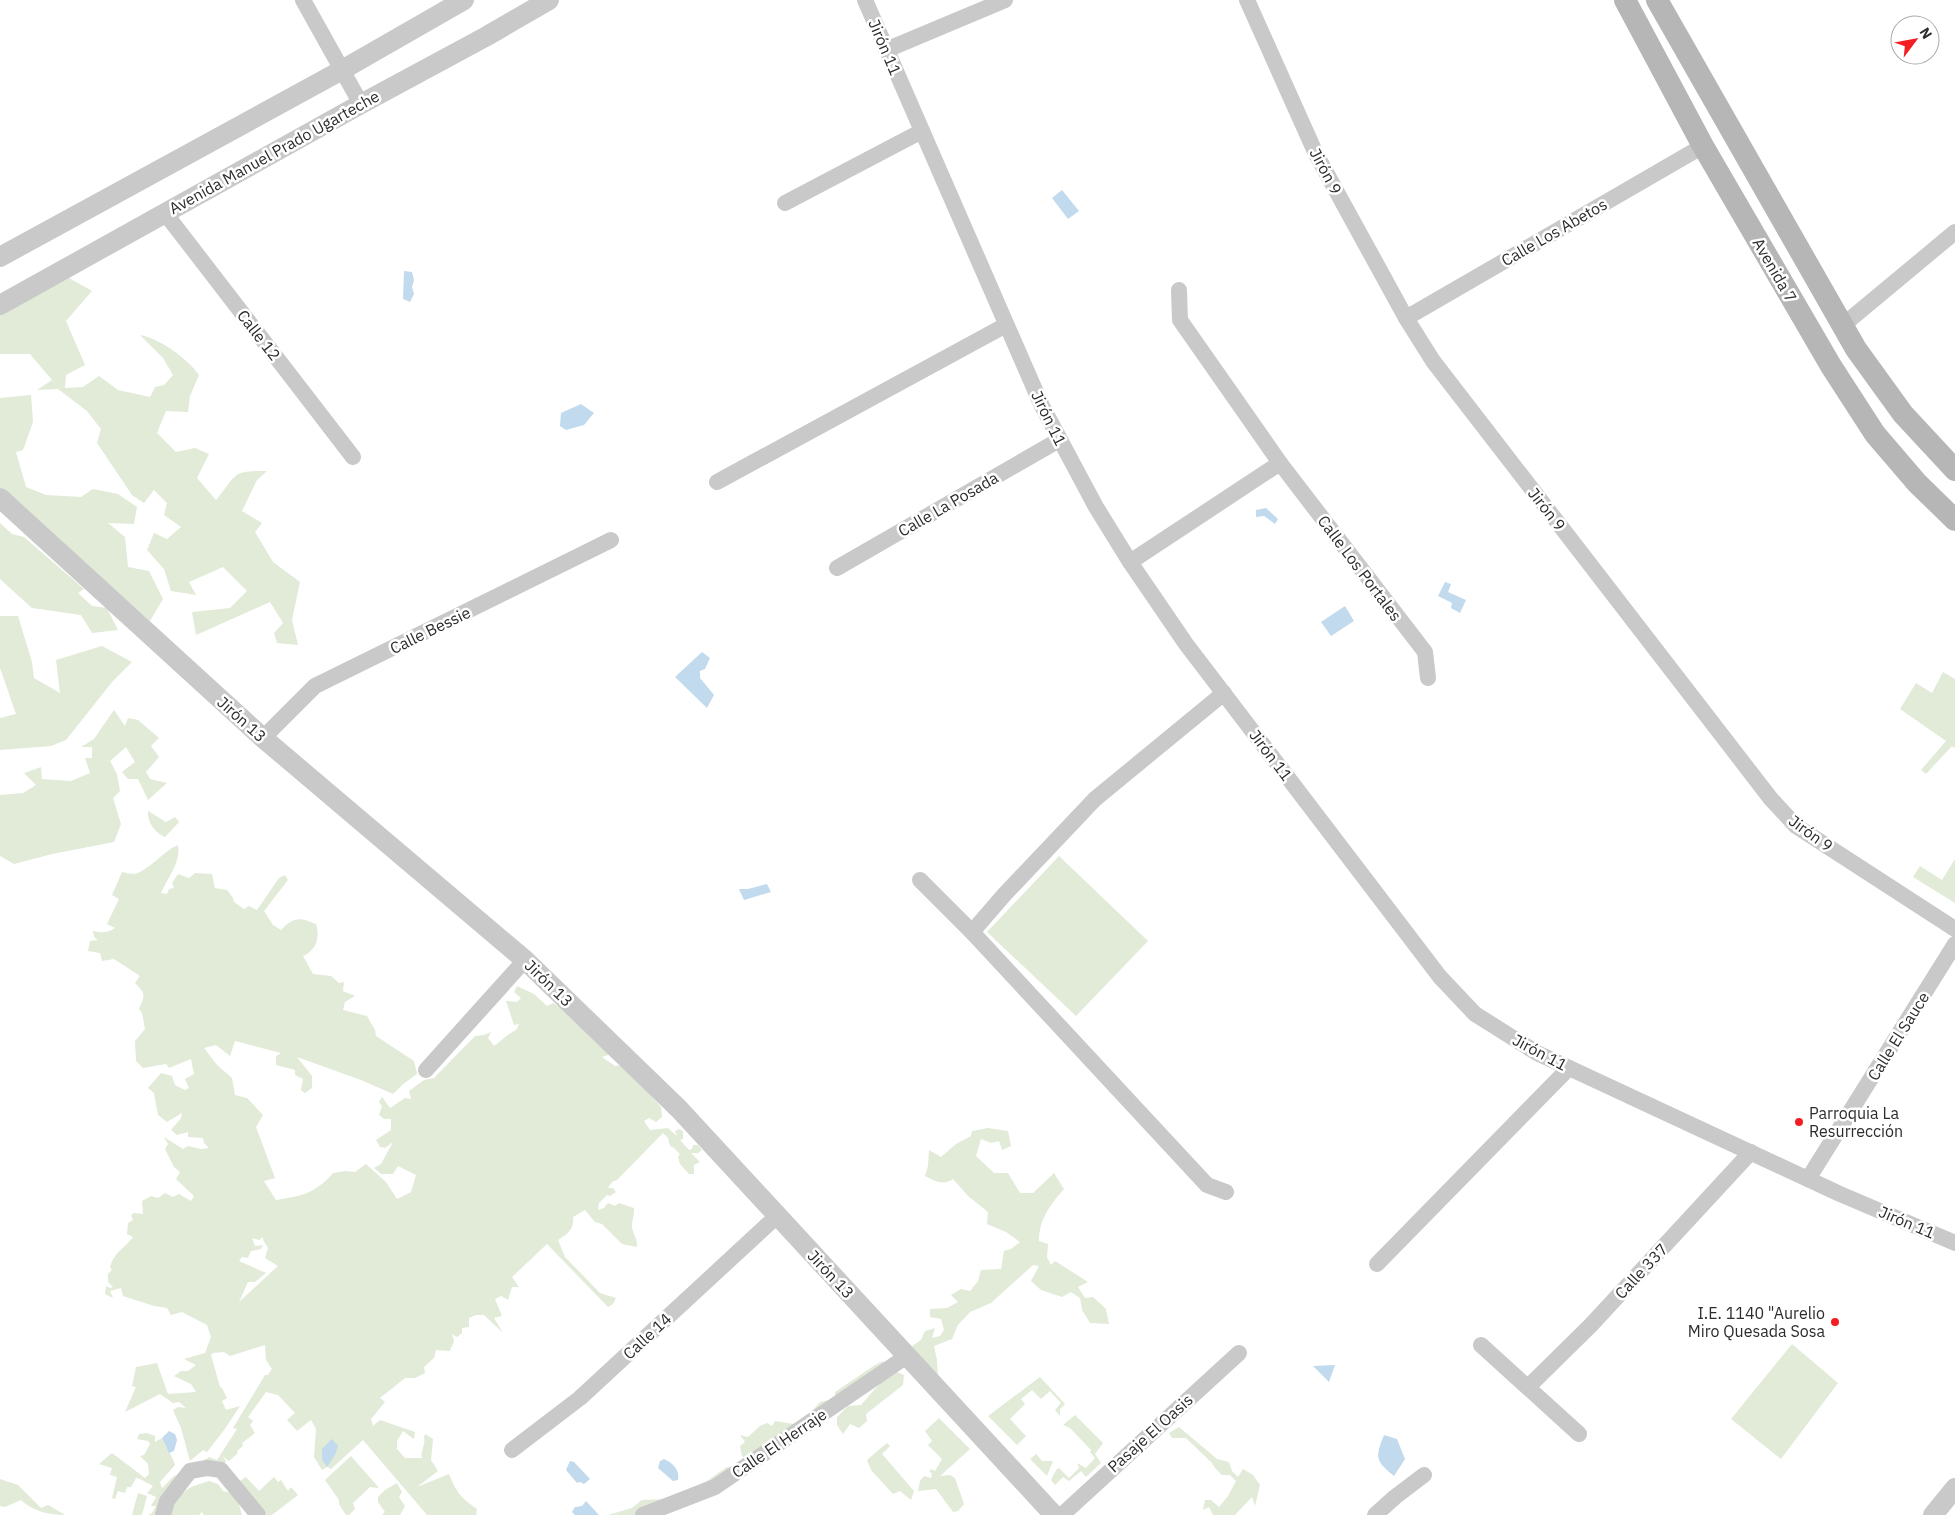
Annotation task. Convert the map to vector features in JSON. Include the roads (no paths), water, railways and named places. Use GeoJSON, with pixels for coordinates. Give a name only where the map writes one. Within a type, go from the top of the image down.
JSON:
{"type":"FeatureCollection","features":[{"type":"Feature","properties":{"kind":"main road","name":"Avenida 7"},"geometry":{"type":"LineString","coordinates":[[1625,0],[1702,146],[1831,366],[1875,434],[1917,482],[1955,520]]}},
{"type":"Feature","properties":{"kind":"main road","name":"Avenida 7"},"geometry":{"type":"LineString","coordinates":[[1657,0],[1856,349],[1903,414],[1955,470]]}},
{"type":"Feature","properties":{"kind":"main road"},"geometry":{"type":"LineString","coordinates":[[1790,297],[1816,281]]}},
{"type":"Feature","properties":{"kind":"street"},"geometry":{"type":"LineString","coordinates":[[303,0],[361,104]]}},
{"type":"Feature","properties":{"kind":"street"},"geometry":{"type":"LineString","coordinates":[[0,258],[342,70],[464,0]]}},
{"type":"Feature","properties":{"kind":"street","name":"Avenida Manuel Prado Ugarteche"},"geometry":{"type":"LineString","coordinates":[[0,305],[549,0]]}},
{"type":"Feature","properties":{"kind":"street","name":"Jirón 11"},"geometry":{"type":"LineString","coordinates":[[865,0],[1006,325],[1060,440],[1096,507],[1130,562],[1186,644],[1440,977],[1476,1014],[1537,1053],[1808,1179],[1955,1243]]}},
{"type":"Feature","properties":{"kind":"street"},"geometry":{"type":"LineString","coordinates":[[886,50],[1005,0]]}},
{"type":"Feature","properties":{"kind":"street","name":"Jirón 9"},"geometry":{"type":"LineString","coordinates":[[1247,0],[1316,154],[1406,318],[1433,361],[1771,800],[1796,826],[1955,929]]}},
{"type":"Feature","properties":{"kind":"street"},"geometry":{"type":"LineString","coordinates":[[786,202],[922,131]]}},
{"type":"Feature","properties":{"kind":"street","name":"Calle Los Abetos"},"geometry":{"type":"LineString","coordinates":[[1406,318],[1702,146]]}},
{"type":"Feature","properties":{"kind":"street","name":"Calle 12"},"geometry":{"type":"LineString","coordinates":[[165,213],[353,457]]}},
{"type":"Feature","properties":{"kind":"street"},"geometry":{"type":"LineString","coordinates":[[1842,326],[1955,232]]}},
{"type":"Feature","properties":{"kind":"street","name":"Calle Los Portales"},"geometry":{"type":"LineString","coordinates":[[1180,290],[1180,320],[1280,464],[1425,652],[1428,678]]}},
{"type":"Feature","properties":{"kind":"street"},"geometry":{"type":"LineString","coordinates":[[717,482],[1006,325]]}},
{"type":"Feature","properties":{"kind":"street","name":"Calle La Posada"},"geometry":{"type":"LineString","coordinates":[[837,568],[1060,440]]}},
{"type":"Feature","properties":{"kind":"street"},"geometry":{"type":"LineString","coordinates":[[1130,562],[1280,464]]}},
{"type":"Feature","properties":{"kind":"street","name":"Jirón 13"},"geometry":{"type":"LineString","coordinates":[[0,498],[263,738],[526,960],[679,1109],[1054,1515]]}},
{"type":"Feature","properties":{"kind":"street","name":"Calle Bessie"},"geometry":{"type":"LineString","coordinates":[[263,738],[315,686],[611,540]]}},
{"type":"Feature","properties":{"kind":"street"},"geometry":{"type":"LineString","coordinates":[[972,932],[1004,895],[1095,799],[1224,693]]}},
{"type":"Feature","properties":{"kind":"street"},"geometry":{"type":"LineString","coordinates":[[920,880],[972,932],[1208,1185],[1226,1192]]}},
{"type":"Feature","properties":{"kind":"street","name":"Calle El Sauce"},"geometry":{"type":"LineString","coordinates":[[1808,1179],[1955,944]]}},
{"type":"Feature","properties":{"kind":"street"},"geometry":{"type":"LineString","coordinates":[[426,1070],[526,960]]}},
{"type":"Feature","properties":{"kind":"street"},"geometry":{"type":"LineString","coordinates":[[1377,1264],[1569,1068]]}},
{"type":"Feature","properties":{"kind":"street","name":"Calle 337"},"geometry":{"type":"LineString","coordinates":[[1528,1387],[1591,1325],[1751,1152]]}},
{"type":"Feature","properties":{"kind":"street","name":"Calle 14"},"geometry":{"type":"LineString","coordinates":[[512,1450],[580,1398],[778,1216]]}},
{"type":"Feature","properties":{"kind":"street"},"geometry":{"type":"LineString","coordinates":[[1481,1344],[1579,1434]]}},
{"type":"Feature","properties":{"kind":"street","name":"Pasaje El Oasis"},"geometry":{"type":"LineString","coordinates":[[1062,1515],[1239,1353]]}},
{"type":"Feature","properties":{"kind":"street","name":"Calle El Herraje"},"geometry":{"type":"LineString","coordinates":[[643,1515],[715,1486],[907,1356]]}},
{"type":"Feature","properties":{"kind":"street"},"geometry":{"type":"LineString","coordinates":[[162,1515],[167,1501],[190,1471],[207,1468],[221,1470],[258,1515]]}},
{"type":"Feature","properties":{"kind":"street"},"geometry":{"type":"LineString","coordinates":[[1375,1515],[1424,1475]]}},
{"type":"Feature","properties":{"kind":"street"},"geometry":{"type":"LineString","coordinates":[[1933,1515],[1955,1488]]}},
{"type":"Feature","properties":{"kind":"water"},"geometry":{"type":"Polygon","coordinates":[[[1062,190],[1079,211],[1068,219],[1052,198],[1062,190]]]}},
{"type":"Feature","properties":{"kind":"water"},"geometry":{"type":"Polygon","coordinates":[[[404,271],[412,272],[414,280],[412,287],[414,294],[410,302],[403,299],[404,271]]]}},
{"type":"Feature","properties":{"kind":"water"},"geometry":{"type":"Polygon","coordinates":[[[581,404],[594,413],[584,425],[566,430],[560,426],[561,413],[581,404]]]}},
{"type":"Feature","properties":{"kind":"water"},"geometry":{"type":"Polygon","coordinates":[[[1266,508],[1278,519],[1275,524],[1264,516],[1256,517],[1256,510],[1266,508]]]}},
{"type":"Feature","properties":{"kind":"water"},"geometry":{"type":"Polygon","coordinates":[[[1445,582],[1451,584],[1448,592],[1466,600],[1460,613],[1451,608],[1452,603],[1438,596],[1445,582]]]}},
{"type":"Feature","properties":{"kind":"water"},"geometry":{"type":"Polygon","coordinates":[[[1345,606],[1354,621],[1331,636],[1321,622],[1345,606]]]}},
{"type":"Feature","properties":{"kind":"water"},"geometry":{"type":"Polygon","coordinates":[[[702,652],[710,658],[705,669],[700,671],[700,678],[714,695],[707,708],[675,677],[702,652]]]}},
{"type":"Feature","properties":{"kind":"water"},"geometry":{"type":"Polygon","coordinates":[[[767,884],[771,892],[744,900],[739,889],[748,889],[767,884]]]}},
{"type":"Feature","properties":{"kind":"water"},"geometry":{"type":"Polygon","coordinates":[[[1335,1365],[1329,1382],[1313,1366],[1335,1365]]]}},
{"type":"Feature","properties":{"kind":"water"},"geometry":{"type":"Polygon","coordinates":[[[169,1431],[175,1434],[177,1440],[174,1451],[169,1453],[162,1438],[169,1431]]]}},
{"type":"Feature","properties":{"kind":"water"},"geometry":{"type":"Polygon","coordinates":[[[1384,1435],[1397,1439],[1405,1459],[1394,1476],[1383,1466],[1378,1458],[1384,1435]]]}},
{"type":"Feature","properties":{"kind":"water"},"geometry":{"type":"Polygon","coordinates":[[[332,1439],[338,1446],[335,1455],[327,1467],[322,1460],[322,1449],[332,1439]]]}},
{"type":"Feature","properties":{"kind":"water"},"geometry":{"type":"Polygon","coordinates":[[[664,1459],[675,1467],[678,1473],[678,1480],[673,1481],[658,1468],[660,1461],[664,1459]]]}},
{"type":"Feature","properties":{"kind":"water"},"geometry":{"type":"Polygon","coordinates":[[[570,1461],[574,1462],[590,1479],[584,1484],[577,1483],[566,1470],[570,1461]]]}},
{"type":"Feature","properties":{"kind":"water"},"geometry":{"type":"Polygon","coordinates":[[[586,1501],[599,1515],[575,1515],[572,1512],[575,1507],[582,1506],[586,1501]]]}},
{"type":"Feature","properties":{"kind":"place","name":"Parroquia La Resurrección"},"geometry":{"type":"Point","coordinates":[1799,1122]}},
{"type":"Feature","properties":{"kind":"place","name":"I.E. 1140 \"Aurelio Miro Quesada Sosa"},"geometry":{"type":"Point","coordinates":[1835,1322]}}]}
